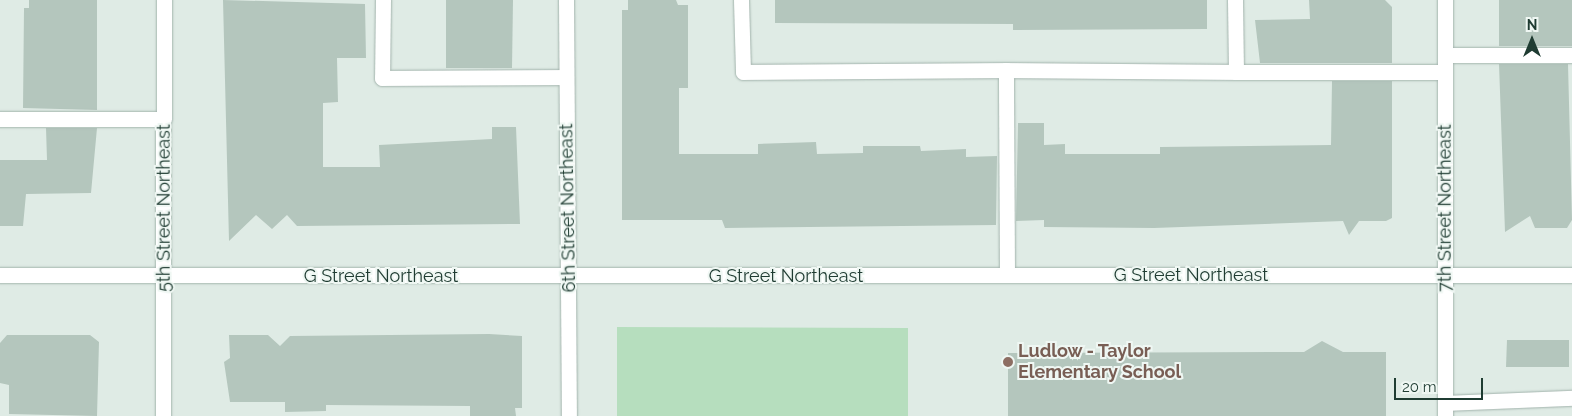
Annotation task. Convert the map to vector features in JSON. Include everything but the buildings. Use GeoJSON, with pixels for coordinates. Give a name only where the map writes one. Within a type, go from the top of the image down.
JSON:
{"type":"FeatureCollection","features":[{"type":"Feature","properties":{"kind":"street","name":"5th Street Northeast"},"geometry":{"type":"LineString","coordinates":[[163,416],[164,0]]}},
{"type":"Feature","properties":{"kind":"street"},"geometry":{"type":"LineString","coordinates":[[383,0],[382,78],[566,77]]}},
{"type":"Feature","properties":{"kind":"street","name":"6th Street Northeast"},"geometry":{"type":"LineString","coordinates":[[566,0],[569,416]]}},
{"type":"Feature","properties":{"kind":"street"},"geometry":{"type":"LineString","coordinates":[[742,0],[743,72],[1006,70],[1445,72]]}},
{"type":"Feature","properties":{"kind":"street"},"geometry":{"type":"LineString","coordinates":[[1236,0],[1236,72]]}},
{"type":"Feature","properties":{"kind":"street","name":"7th Street Northeast"},"geometry":{"type":"LineString","coordinates":[[1445,410],[1446,0]]}},
{"type":"Feature","properties":{"kind":"street"},"geometry":{"type":"LineString","coordinates":[[1445,55],[1572,55]]}},
{"type":"Feature","properties":{"kind":"street"},"geometry":{"type":"LineString","coordinates":[[1006,70],[1007,275]]}},
{"type":"Feature","properties":{"kind":"street"},"geometry":{"type":"LineString","coordinates":[[0,119],[164,119]]}},
{"type":"Feature","properties":{"kind":"street","name":"G Street Northeast"},"geometry":{"type":"LineString","coordinates":[[0,275],[1572,275]]}},
{"type":"Feature","properties":{"kind":"street"},"geometry":{"type":"LineString","coordinates":[[1445,410],[1572,398]]}},
{"type":"Feature","properties":{"kind":"green space"},"geometry":{"type":"Polygon","coordinates":[[[617,327],[908,328],[908,416],[617,416],[617,327]]]}},
{"type":"Feature","properties":{"kind":"place","name":"Ludlow - Taylor Elementary School"},"geometry":{"type":"Point","coordinates":[1008,362]}}]}
